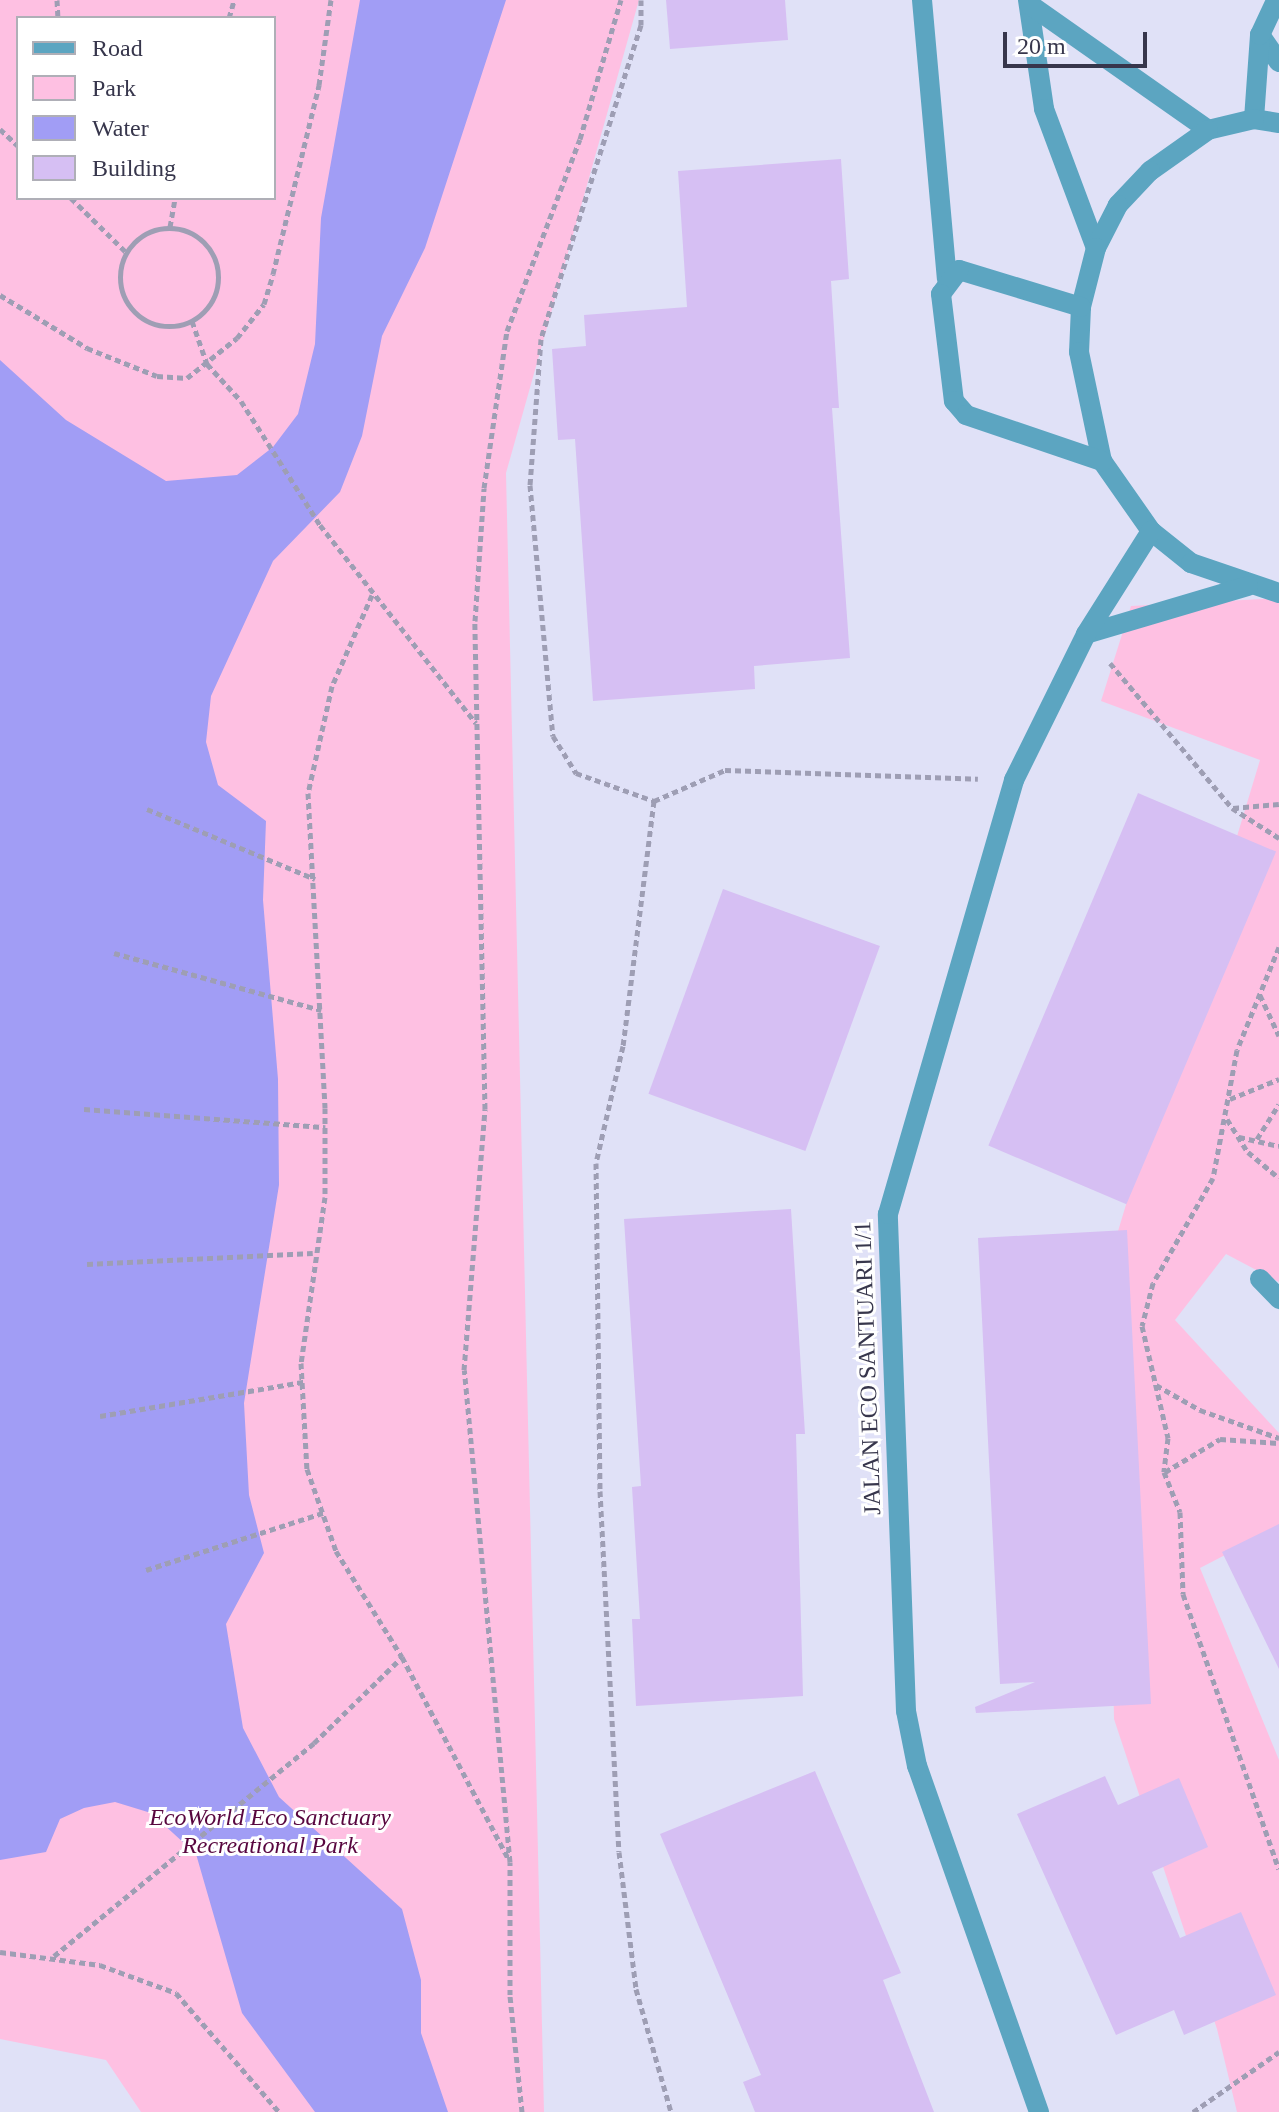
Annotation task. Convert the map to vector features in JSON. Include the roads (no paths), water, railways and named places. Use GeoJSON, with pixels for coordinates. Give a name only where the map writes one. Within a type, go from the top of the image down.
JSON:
{"type":"FeatureCollection","features":[{"type":"Feature","properties":{"kind":"street"},"geometry":{"type":"LineString","coordinates":[[922,0],[947,279],[941,294],[954,401],[980,423],[1102,461]]}},
{"type":"Feature","properties":{"kind":"street"},"geometry":{"type":"LineString","coordinates":[[1254,119],[1260,35],[1276,0]]}},
{"type":"Feature","properties":{"kind":"street"},"geometry":{"type":"LineString","coordinates":[[1028,2],[1208,130]]}},
{"type":"Feature","properties":{"kind":"street"},"geometry":{"type":"LineString","coordinates":[[1028,2],[1044,109],[1096,248]]}},
{"type":"Feature","properties":{"kind":"street"},"geometry":{"type":"LineString","coordinates":[[1260,35],[1279,62]]}},
{"type":"Feature","properties":{"kind":"street"},"geometry":{"type":"LineString","coordinates":[[1279,123],[1254,119],[1208,130],[1150,171],[1118,205],[1096,248],[1081,307],[1079,352],[1102,461],[1151,531],[1191,563],[1248,586],[1279,593]]}},
{"type":"Feature","properties":{"kind":"street"},"geometry":{"type":"LineString","coordinates":[[947,279],[959,270],[1081,307]]}},
{"type":"Feature","properties":{"kind":"street","name":"JALAN ECO SANTUARI 1/1"},"geometry":{"type":"LineString","coordinates":[[1039,2112],[917,1766],[906,1711],[888,1214],[1014,780],[1086,634],[1151,531]]}},
{"type":"Feature","properties":{"kind":"street"},"geometry":{"type":"LineString","coordinates":[[1086,634],[1248,586]]}},
{"type":"Feature","properties":{"kind":"street"},"geometry":{"type":"LineString","coordinates":[[1260,1279],[1279,1299]]}},
{"type":"Feature","properties":{"kind":"water"},"geometry":{"type":"Polygon","coordinates":[[[360,0],[506,0],[425,248],[382,336],[362,436],[340,492],[273,561],[211,696],[206,742],[218,785],[266,821],[263,900],[278,1079],[279,1185],[244,1403],[249,1495],[264,1553],[226,1624],[243,1728],[279,1797],[402,1909],[421,1980],[421,2033],[448,2112],[315,2112],[242,2013],[196,1854],[151,1813],[115,1802],[84,1808],[60,1819],[46,1852],[0,1860],[0,360],[66,420],[166,481],[237,475],[273,447],[298,414],[315,344],[321,218],[360,0]]]}},
{"type":"Feature","properties":{"kind":"park label","name":"EcoWorld Eco Sanctuary Recreational Park"},"geometry":{"type":"Point","coordinates":[270,1832]}}]}
